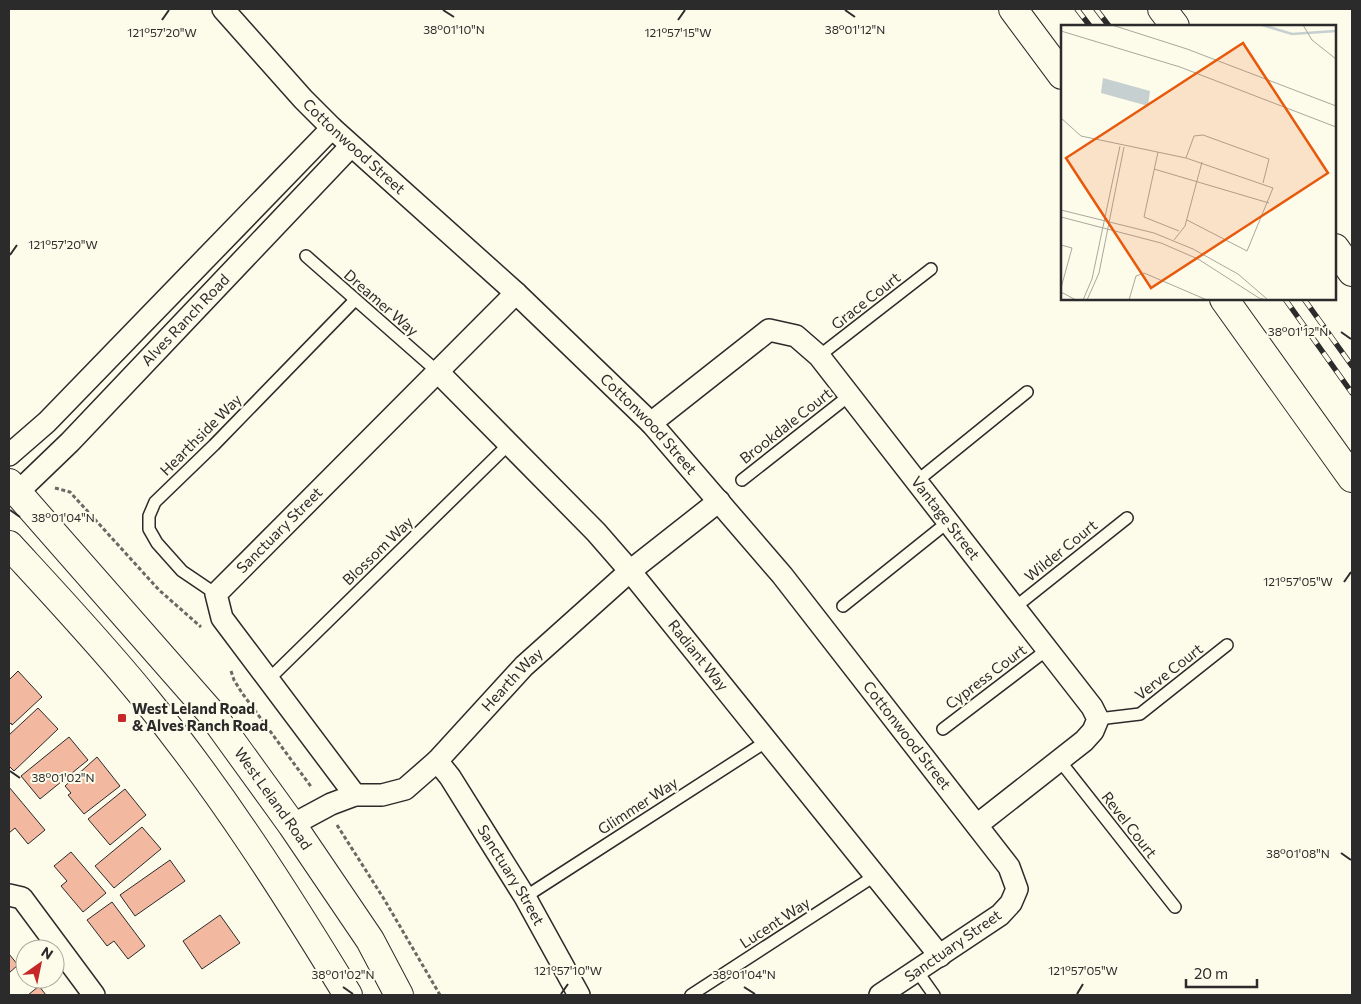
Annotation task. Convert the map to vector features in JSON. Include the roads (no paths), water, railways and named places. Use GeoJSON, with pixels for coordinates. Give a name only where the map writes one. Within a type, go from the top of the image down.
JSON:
{"type":"FeatureCollection","features":[{"type":"Feature","properties":{"kind":"main road"},"geometry":{"type":"LineString","coordinates":[[1013,9],[1061,74]]}},
{"type":"Feature","properties":{"kind":"main road"},"geometry":{"type":"LineString","coordinates":[[1162,9],[1174,25]]}},
{"type":"Feature","properties":{"kind":"main road"},"geometry":{"type":"LineString","coordinates":[[1336,249],[1352,272]]}},
{"type":"Feature","properties":{"kind":"main road"},"geometry":{"type":"LineString","coordinates":[[1225,300],[1352,478]]}},
{"type":"Feature","properties":{"kind":"main road","name":"West Leland Road"},"geometry":{"type":"LineString","coordinates":[[13,487],[211,713],[292,825],[370,940],[399,995]]}},
{"type":"Feature","properties":{"kind":"main road"},"geometry":{"type":"LineString","coordinates":[[9,545],[101,645],[146,699],[212,785],[292,902],[348,995]]}},
{"type":"Feature","properties":{"kind":"street","name":"Cottonwood Street"},"geometry":{"type":"LineString","coordinates":[[223,9],[303,99],[332,128],[516,293],[651,423],[782,575],[1009,867],[1017,889]]}},
{"type":"Feature","properties":{"kind":"street","name":"Alves Ranch Road"},"geometry":{"type":"LineString","coordinates":[[9,455],[47,422],[332,128]]}},
{"type":"Feature","properties":{"kind":"street","name":"Alves Ranch Road"},"geometry":{"type":"LineString","coordinates":[[13,487],[70,442],[351,146]]}},
{"type":"Feature","properties":{"kind":"street","name":"Sanctuary Street"},"geometry":{"type":"LineString","coordinates":[[216,594],[516,293]]}},
{"type":"Feature","properties":{"kind":"street","name":"Vantage Street"},"geometry":{"type":"LineString","coordinates":[[651,423],[769,330],[796,336],[819,356],[850,395],[1014,608],[1048,649],[1092,707],[1098,718]]}},
{"type":"Feature","properties":{"kind":"street","name":"Radiant Way"},"geometry":{"type":"LineString","coordinates":[[438,372],[596,532],[630,571],[940,956]]}},
{"type":"Feature","properties":{"kind":"street","name":"Hearth Way"},"geometry":{"type":"LineString","coordinates":[[292,825],[326,806],[355,795],[382,795],[405,789],[436,761],[524,666],[630,571],[720,502]]}},
{"type":"Feature","properties":{"kind":"street"},"geometry":{"type":"LineString","coordinates":[[216,594],[222,618],[355,795]]}},
{"type":"Feature","properties":{"kind":"street"},"geometry":{"type":"LineString","coordinates":[[977,825],[1060,761],[1093,731],[1098,718]]}},
{"type":"Feature","properties":{"kind":"street","name":"Sanctuary Street"},"geometry":{"type":"LineString","coordinates":[[436,761],[450,776],[525,897],[579,995]]}},
{"type":"Feature","properties":{"kind":"street","name":"Sanctuary Street"},"geometry":{"type":"LineString","coordinates":[[880,995],[1000,915],[1011,903],[1017,889]]}},
{"type":"Feature","properties":{"kind":"street"},"geometry":{"type":"LineString","coordinates":[[9,895],[22,898],[94,995]]}},
{"type":"Feature","properties":{"kind":"lane","name":"Dreamer Way"},"geometry":{"type":"LineString","coordinates":[[306,256],[438,372]]}},
{"type":"Feature","properties":{"kind":"lane","name":"Grace Court"},"geometry":{"type":"LineString","coordinates":[[819,356],[931,269]]}},
{"type":"Feature","properties":{"kind":"lane","name":"Hearthside Way"},"geometry":{"type":"LineString","coordinates":[[216,594],[182,571],[157,543],[149,528],[149,516],[155,502],[214,445],[355,300]]}},
{"type":"Feature","properties":{"kind":"lane"},"geometry":{"type":"LineString","coordinates":[[917,481],[1027,392]]}},
{"type":"Feature","properties":{"kind":"lane","name":"Brookdale Court"},"geometry":{"type":"LineString","coordinates":[[742,480],[850,395]]}},
{"type":"Feature","properties":{"kind":"lane","name":"Blossom Way"},"geometry":{"type":"LineString","coordinates":[[268,680],[509,444]]}},
{"type":"Feature","properties":{"kind":"lane","name":"Wilder Court"},"geometry":{"type":"LineString","coordinates":[[1014,608],[1127,518]]}},
{"type":"Feature","properties":{"kind":"lane"},"geometry":{"type":"LineString","coordinates":[[843,606],[948,522]]}},
{"type":"Feature","properties":{"kind":"lane","name":"Verve Court"},"geometry":{"type":"LineString","coordinates":[[1098,718],[1140,714],[1227,645]]}},
{"type":"Feature","properties":{"kind":"lane","name":"Cypress Court"},"geometry":{"type":"LineString","coordinates":[[943,729],[1048,649]]}},
{"type":"Feature","properties":{"kind":"lane","name":"Glimmer Way"},"geometry":{"type":"LineString","coordinates":[[525,897],[767,741]]}},
{"type":"Feature","properties":{"kind":"lane","name":"Revel Court"},"geometry":{"type":"LineString","coordinates":[[1060,761],[1174,907]]}},
{"type":"Feature","properties":{"kind":"lane","name":"Lucent Way"},"geometry":{"type":"LineString","coordinates":[[691,995],[876,875]]}},
{"type":"Feature","properties":{"kind":"lane"},"geometry":{"type":"LineString","coordinates":[[917,971],[934,995]]}},
{"type":"Feature","properties":{"kind":"railway"},"geometry":{"type":"LineString","coordinates":[[1077,9],[1089,25]]}},
{"type":"Feature","properties":{"kind":"railway"},"geometry":{"type":"LineString","coordinates":[[1096,9],[1108,25]]}},
{"type":"Feature","properties":{"kind":"railway"},"geometry":{"type":"LineString","coordinates":[[1286,300],[1352,393]]}},
{"type":"Feature","properties":{"kind":"railway"},"geometry":{"type":"LineString","coordinates":[[1305,300],[1352,366]]}},
{"type":"Feature","properties":{"kind":"place","name":"West Leland Road & Alves Ranch Road"},"geometry":{"type":"Point","coordinates":[122,718]}}]}
